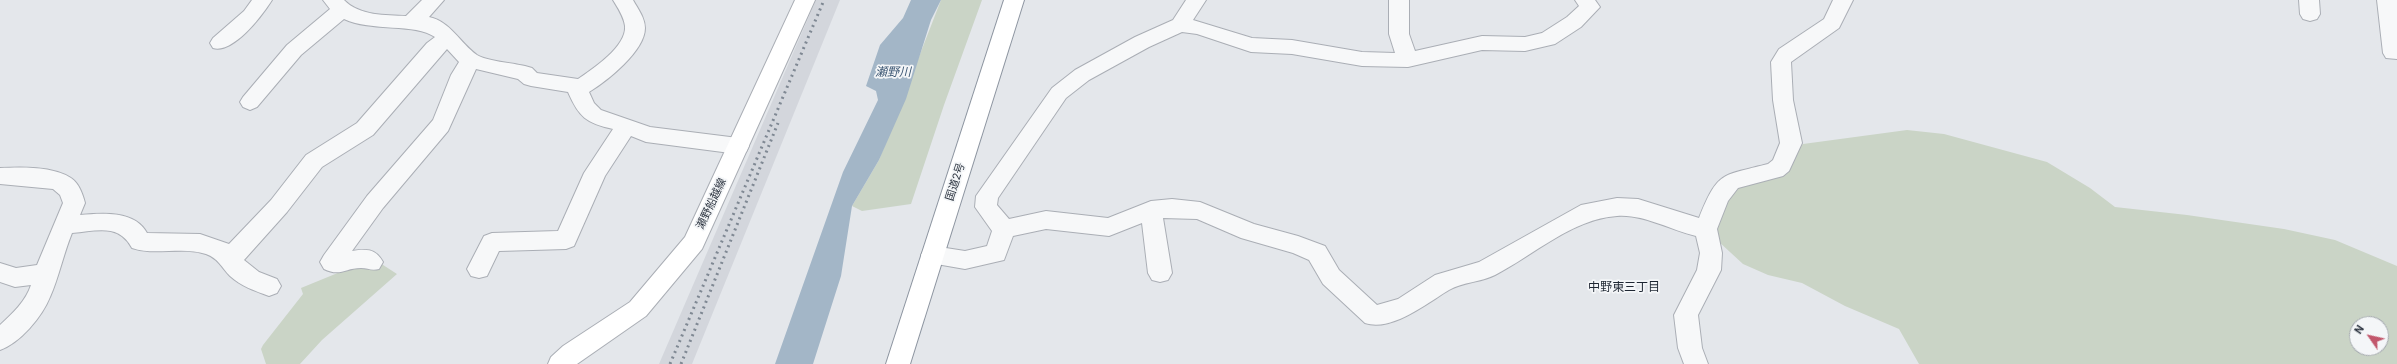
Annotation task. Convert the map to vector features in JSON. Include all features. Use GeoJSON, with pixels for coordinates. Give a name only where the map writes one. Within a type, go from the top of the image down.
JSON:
{"type":"FeatureCollection","features":[{"type":"Feature","properties":{"kind":"main road","name":"瀬野船越線"},"geometry":{"type":"LineString","coordinates":[[560,364],[572,353],[638,309],[694,243],[805,0]]}},
{"type":"Feature","properties":{"kind":"main road","name":"国道2号"},"geometry":{"type":"LineString","coordinates":[[898,364],[1014,0]]}},
{"type":"Feature","properties":{"kind":"street"},"geometry":{"type":"LineString","coordinates":[[220,43],[251,16],[262,0]]}},
{"type":"Feature","properties":{"kind":"street"},"geometry":{"type":"LineString","coordinates":[[412,22],[434,0]]}},
{"type":"Feature","properties":{"kind":"street"},"geometry":{"type":"LineString","coordinates":[[579,90],[599,76],[634,34],[633,18],[624,0]]}},
{"type":"Feature","properties":{"kind":"street"},"geometry":{"type":"LineString","coordinates":[[1180,25],[1196,0]]}},
{"type":"Feature","properties":{"kind":"street"},"geometry":{"type":"LineString","coordinates":[[1399,0],[1399,34],[1408,60]]}},
{"type":"Feature","properties":{"kind":"street"},"geometry":{"type":"LineString","coordinates":[[1004,229],[986,207],[987,196],[1059,93],[1082,75],[1142,42],[1180,25],[1199,26],[1251,45],[1292,47],[1362,59],[1408,60],[1482,43],[1525,44],[1548,39],[1574,22],[1590,7],[1585,0]]}},
{"type":"Feature","properties":{"kind":"street"},"geometry":{"type":"LineString","coordinates":[[1696,364],[1690,348],[1686,314],[1709,270],[1711,253],[1706,229],[1722,190],[1731,182],[1775,170],[1781,165],[1791,144],[1783,100],[1781,62],[1786,54],[1832,23],[1843,0]]}},
{"type":"Feature","properties":{"kind":"street"},"geometry":{"type":"LineString","coordinates":[[2387,0],[2393,53]]}},
{"type":"Feature","properties":{"kind":"street"},"geometry":{"type":"LineString","coordinates":[[250,102],[294,50],[338,5],[356,17],[380,21],[430,24],[448,38],[471,61],[525,73],[531,79],[576,86],[579,90],[585,108],[594,115],[627,125],[646,134],[738,146]]}},
{"type":"Feature","properties":{"kind":"street"},"geometry":{"type":"LineString","coordinates":[[231,258],[280,206],[314,162],[322,155],[365,129],[434,48],[448,38]]}},
{"type":"Feature","properties":{"kind":"street"},"geometry":{"type":"LineString","coordinates":[[372,262],[366,258],[336,264],[332,262],[376,202],[441,125],[448,112],[464,68],[471,61]]}},
{"type":"Feature","properties":{"kind":"street"},"geometry":{"type":"LineString","coordinates":[[479,269],[492,242],[566,240],[595,172],[627,125]]}},
{"type":"Feature","properties":{"kind":"street"},"geometry":{"type":"LineString","coordinates":[[0,176],[18,174],[63,184],[70,193],[74,203],[66,225],[50,259],[40,296],[22,319],[0,340]]}},
{"type":"Feature","properties":{"kind":"street"},"geometry":{"type":"LineString","coordinates":[[1004,229],[1046,220],[1109,227],[1151,210],[1172,208],[1200,211],[1249,232],[1298,245],[1317,253],[1331,277],[1373,316],[1405,307],[1443,282],[1486,269],[1581,214],[1617,207],[1638,208],[1680,223],[1706,229]]}},
{"type":"Feature","properties":{"kind":"street"},"geometry":{"type":"LineString","coordinates":[[1151,210],[1160,273]]}},
{"type":"Feature","properties":{"kind":"street"},"geometry":{"type":"LineString","coordinates":[[66,225],[125,224],[138,233],[140,242],[164,243],[175,240],[217,248],[231,258],[236,266],[262,284],[270,286]]}},
{"type":"Feature","properties":{"kind":"street"},"geometry":{"type":"LineString","coordinates":[[933,255],[966,260],[996,253],[1004,229]]}},
{"type":"Feature","properties":{"kind":"street"},"geometry":{"type":"LineString","coordinates":[[0,272],[15,278],[47,274]]}},
{"type":"Feature","properties":{"kind":"shaded area"},"geometry":{"type":"Polygon","coordinates":[[[816,0],[840,0],[692,364],[659,364],[816,0]]]}},
{"type":"Feature","properties":{"kind":"green space"},"geometry":{"type":"Polygon","coordinates":[[[941,0],[982,0],[944,105],[911,204],[862,211],[852,206],[879,160],[941,0]]]}},
{"type":"Feature","properties":{"kind":"green space"},"geometry":{"type":"Polygon","coordinates":[[[1907,130],[1944,134],[2047,162],[2090,188],[2115,207],[2187,215],[2284,229],[2335,240],[2397,266],[2397,364],[1919,364],[1899,329],[1845,306],[1802,283],[1768,275],[1743,264],[1718,241],[1713,208],[1726,192],[1788,162],[1803,144],[1907,130]]]}},
{"type":"Feature","properties":{"kind":"green space"},"geometry":{"type":"Polygon","coordinates":[[[380,263],[397,274],[322,340],[300,364],[266,364],[261,349],[303,294],[301,288],[345,270],[380,263]]]}},
{"type":"Feature","properties":{"kind":"water","name":"瀬野川"},"geometry":{"type":"Polygon","coordinates":[[[911,0],[941,0],[931,20],[906,99],[879,160],[852,206],[841,276],[813,364],[775,364],[843,172],[878,100],[876,91],[866,86],[880,45],[903,18],[911,0]]]}},
{"type":"Feature","properties":{"kind":"railway"},"geometry":{"type":"LineString","coordinates":[[670,364],[824,0]]}},
{"type":"Feature","properties":{"kind":"railway"},"geometry":{"type":"LineString","coordinates":[[681,364],[778,123]]}},
{"type":"Feature","properties":{"kind":"district","name":"中野東三丁目"},"geometry":{"type":"Point","coordinates":[1624,288]}}]}
